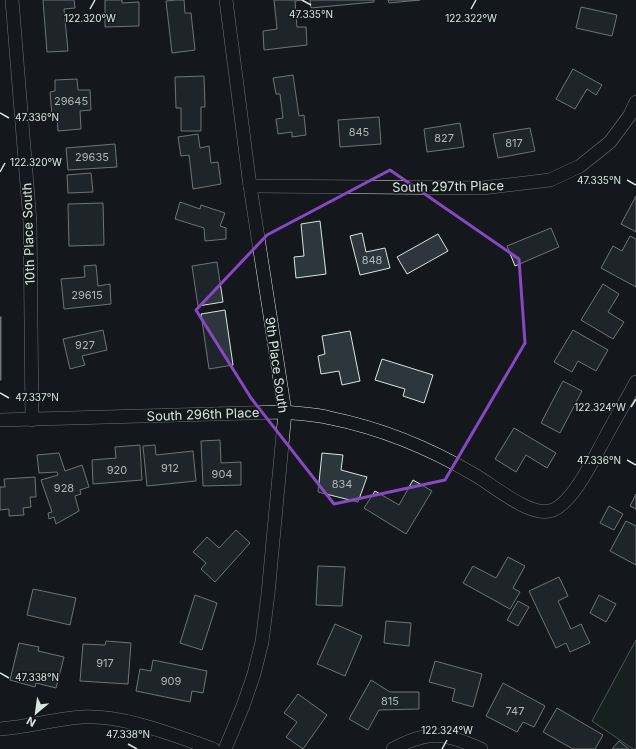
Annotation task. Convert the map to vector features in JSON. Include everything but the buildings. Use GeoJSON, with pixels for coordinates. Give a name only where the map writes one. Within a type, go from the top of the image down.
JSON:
{"type":"FeatureCollection","features":[{"type":"Feature","properties":{"kind":"street","name":"10th Place South"},"geometry":{"type":"LineString","coordinates":[[12,0],[30,222],[32,420]]}},
{"type":"Feature","properties":{"kind":"street","name":"9th Place South"},"geometry":{"type":"LineString","coordinates":[[225,749],[243,706],[254,674],[262,642],[285,412],[250,186],[226,0]]}},
{"type":"Feature","properties":{"kind":"street","name":"South 297th Place"},"geometry":{"type":"LineString","coordinates":[[250,186],[482,188],[550,180],[580,166],[610,142],[630,115],[636,102]]}},
{"type":"Feature","properties":{"kind":"street","name":"South 296th Place"},"geometry":{"type":"LineString","coordinates":[[0,420],[285,412],[329,417],[378,431],[420,447],[468,471],[527,508],[544,512],[553,510],[567,500],[578,484],[636,382]]}},
{"type":"Feature","properties":{"kind":"street"},"geometry":{"type":"LineString","coordinates":[[0,729],[13,728],[46,721],[83,717],[116,720],[156,728],[213,749]]}},
{"type":"Feature","properties":{"kind":"street"},"geometry":{"type":"LineString","coordinates":[[393,749],[415,739],[430,735],[452,737],[481,749]]}},
{"type":"Feature","properties":{"kind":"highlighted area"},"geometry":{"type":"Polygon","coordinates":[[[390,170],[519,259],[525,343],[445,480],[334,504],[251,398],[196,310],[267,235],[390,170]]]}},
{"type":"Feature","properties":{"kind":"green space"},"geometry":{"type":"Polygon","coordinates":[[[636,640],[636,749],[633,749],[592,721],[636,640]]]}}]}
